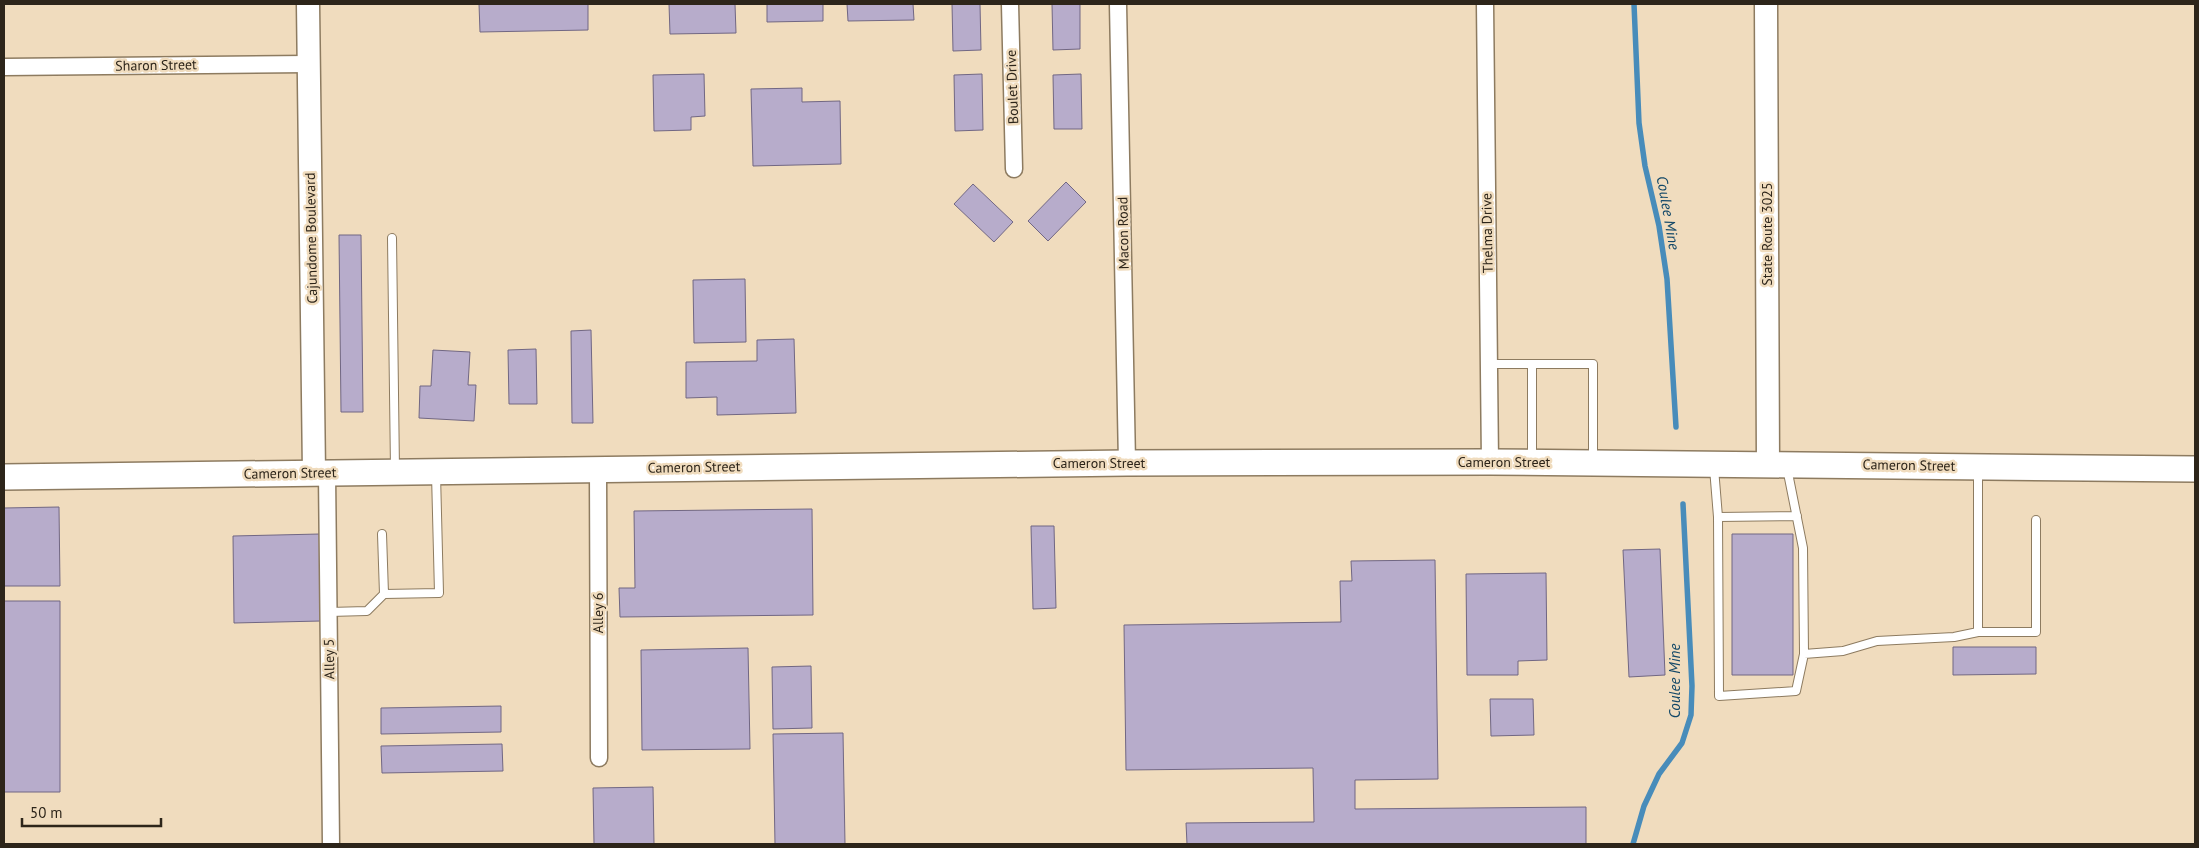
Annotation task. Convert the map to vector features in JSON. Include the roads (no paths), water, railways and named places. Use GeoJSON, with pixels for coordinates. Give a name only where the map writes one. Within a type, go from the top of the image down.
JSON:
{"type":"FeatureCollection","features":[{"type":"Feature","properties":{"kind":"main road","name":"Cameron Street"},"geometry":{"type":"LineString","coordinates":[[4,477],[436,472],[598,468],[1127,463],[1593,462],[2195,469]]}},
{"type":"Feature","properties":{"kind":"street","name":"Cajundome Boulevard"},"geometry":{"type":"LineString","coordinates":[[308,4],[308,64],[321,473]]}},
{"type":"Feature","properties":{"kind":"street","name":"Boulet Drive"},"geometry":{"type":"LineString","coordinates":[[1010,4],[1014,169]]}},
{"type":"Feature","properties":{"kind":"street","name":"Macon Road"},"geometry":{"type":"LineString","coordinates":[[1118,4],[1127,463]]}},
{"type":"Feature","properties":{"kind":"street","name":"Thelma Drive"},"geometry":{"type":"LineString","coordinates":[[1485,4],[1490,462]]}},
{"type":"Feature","properties":{"kind":"street","name":"State Route 3025"},"geometry":{"type":"LineString","coordinates":[[1766,4],[1777,464]]}},
{"type":"Feature","properties":{"kind":"street","name":"Sharon Street"},"geometry":{"type":"LineString","coordinates":[[4,67],[308,64]]}},
{"type":"Feature","properties":{"kind":"street","name":"Alley 6"},"geometry":{"type":"LineString","coordinates":[[598,468],[599,758]]}},
{"type":"Feature","properties":{"kind":"street","name":"Alley 5"},"geometry":{"type":"LineString","coordinates":[[321,473],[329,612],[331,844]]}},
{"type":"Feature","properties":{"kind":"lane"},"geometry":{"type":"LineString","coordinates":[[392,238],[395,472]]}},
{"type":"Feature","properties":{"kind":"lane"},"geometry":{"type":"LineString","coordinates":[[1489,364],[1593,364],[1593,462]]}},
{"type":"Feature","properties":{"kind":"lane"},"geometry":{"type":"LineString","coordinates":[[1532,364],[1532,463]]}},
{"type":"Feature","properties":{"kind":"lane"},"geometry":{"type":"LineString","coordinates":[[1714,464],[1718,517],[1719,696],[1796,691],[1804,654],[1803,548],[1797,516],[1777,464]]}},
{"type":"Feature","properties":{"kind":"lane"},"geometry":{"type":"LineString","coordinates":[[1978,466],[1978,632]]}},
{"type":"Feature","properties":{"kind":"lane"},"geometry":{"type":"LineString","coordinates":[[329,612],[367,611],[384,594],[439,593],[436,472]]}},
{"type":"Feature","properties":{"kind":"lane"},"geometry":{"type":"LineString","coordinates":[[1718,517],[1797,516]]}},
{"type":"Feature","properties":{"kind":"lane"},"geometry":{"type":"LineString","coordinates":[[1804,654],[1843,651],[1878,641],[1954,637],[1978,632],[2036,632],[2036,520]]}},
{"type":"Feature","properties":{"kind":"lane"},"geometry":{"type":"LineString","coordinates":[[382,534],[384,594]]}},
{"type":"Feature","properties":{"kind":"waterway","name":"Coulee Mine"},"geometry":{"type":"LineString","coordinates":[[1634,4],[1639,123],[1645,166],[1659,226],[1667,279],[1676,427]]}},
{"type":"Feature","properties":{"kind":"waterway","name":"Coulee Mine"},"geometry":{"type":"LineString","coordinates":[[1633,844],[1644,806],[1659,774],[1682,743],[1691,715],[1692,686],[1683,504]]}}]}
